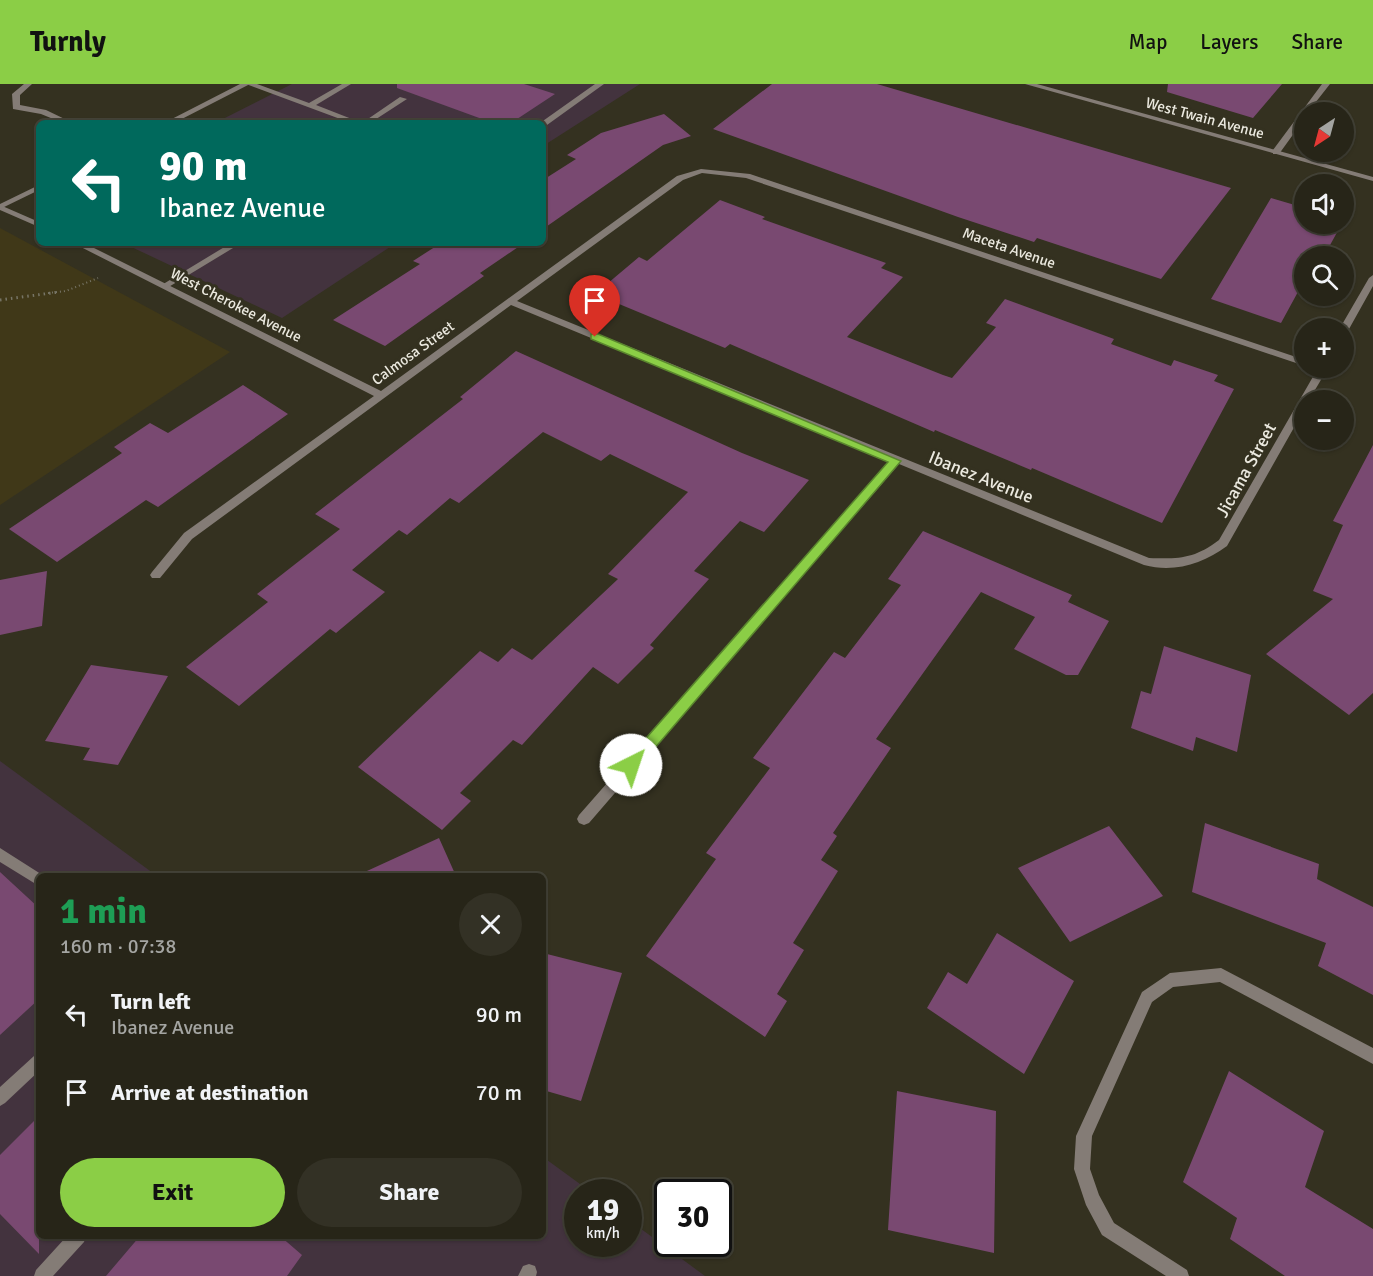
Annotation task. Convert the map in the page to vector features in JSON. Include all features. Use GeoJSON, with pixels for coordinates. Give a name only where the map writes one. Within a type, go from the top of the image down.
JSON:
{"type":"FeatureCollection","features":[{"type":"Feature","properties":{"kind":"street"},"geometry":{"type":"LineString","coordinates":[[28,84],[16,94],[16,107],[43,112],[62,120]]}},
{"type":"Feature","properties":{"kind":"street"},"geometry":{"type":"LineString","coordinates":[[174,120],[248,84],[350,120]]}},
{"type":"Feature","properties":{"kind":"street"},"geometry":{"type":"LineString","coordinates":[[311,105],[347,84]]}},
{"type":"Feature","properties":{"kind":"street"},"geometry":{"type":"LineString","coordinates":[[584,84],[598,86]]}},
{"type":"Feature","properties":{"kind":"street","name":"West Twain Avenue"},"geometry":{"type":"LineString","coordinates":[[1029,84],[1045,86],[1373,179]]}},
{"type":"Feature","properties":{"kind":"street"},"geometry":{"type":"LineString","coordinates":[[1313,102],[1326,84]]}},
{"type":"Feature","properties":{"kind":"street"},"geometry":{"type":"LineString","coordinates":[[546,122],[598,86]]}},
{"type":"Feature","properties":{"kind":"street"},"geometry":{"type":"LineString","coordinates":[[370,120],[403,99]]}},
{"type":"Feature","properties":{"kind":"street"},"geometry":{"type":"LineString","coordinates":[[1276,152],[1294,128]]}},
{"type":"Feature","properties":{"kind":"street","name":"Calmosa Street"},"geometry":{"type":"LineString","coordinates":[[156,575],[188,536],[680,178],[702,171]]}},
{"type":"Feature","properties":{"kind":"street","name":"Maceta Avenue"},"geometry":{"type":"LineString","coordinates":[[702,171],[747,176],[1294,359]]}},
{"type":"Feature","properties":{"kind":"street"},"geometry":{"type":"LineString","coordinates":[[0,207],[36,189]]}},
{"type":"Feature","properties":{"kind":"street"},"geometry":{"type":"LineString","coordinates":[[0,207],[36,224]]}},
{"type":"Feature","properties":{"kind":"street","name":"West Cherokee Avenue"},"geometry":{"type":"LineString","coordinates":[[83,246],[381,395]]}},
{"type":"Feature","properties":{"kind":"street"},"geometry":{"type":"LineString","coordinates":[[165,286],[232,246]]}},
{"type":"Feature","properties":{"kind":"street"},"geometry":{"type":"LineString","coordinates":[[1351,318],[1373,278]]}},
{"type":"Feature","properties":{"kind":"street","name":"Ibanez Avenue"},"geometry":{"type":"LineString","coordinates":[[509,301],[1148,562],[1176,563]]}},
{"type":"Feature","properties":{"kind":"street","name":"Jicama Street"},"geometry":{"type":"LineString","coordinates":[[1176,563],[1204,559],[1223,543],[1315,378]]}},
{"type":"Feature","properties":{"kind":"street"},"geometry":{"type":"LineString","coordinates":[[584,819],[896,461]]}},
{"type":"Feature","properties":{"kind":"street"},"geometry":{"type":"LineString","coordinates":[[0,854],[36,878]]}},
{"type":"Feature","properties":{"kind":"street"},"geometry":{"type":"LineString","coordinates":[[1181,1276],[1108,1229],[1092,1199],[1082,1169],[1084,1136],[1147,997],[1170,980],[1221,975],[1373,1056]]}},
{"type":"Feature","properties":{"kind":"street"},"geometry":{"type":"LineString","coordinates":[[0,1098],[36,1064]]}},
{"type":"Feature","properties":{"kind":"street"},"geometry":{"type":"LineString","coordinates":[[42,1276],[75,1239]]}},
{"type":"Feature","properties":{"kind":"path"},"geometry":{"type":"LineString","coordinates":[[0,300],[66,291],[125,266]]}},
{"type":"Feature","properties":{"kind":"shaded area"},"geometry":{"type":"Polygon","coordinates":[[[292,84],[640,84],[546,144],[546,120],[221,120],[292,84]]]}},
{"type":"Feature","properties":{"kind":"shaded area"},"geometry":{"type":"Polygon","coordinates":[[[129,246],[391,246],[282,318],[129,246]]]}},
{"type":"Feature","properties":{"kind":"shaded area"},"geometry":{"type":"Polygon","coordinates":[[[0,761],[153,873],[36,873],[36,1239],[546,1239],[546,1159],[573,1179],[564,1179],[564,1257],[642,1257],[642,1230],[654,1238],[654,1257],[679,1257],[705,1276],[0,1276],[0,761]]]}},
{"type":"Feature","properties":{"kind":"sand"},"geometry":{"type":"Polygon","coordinates":[[[0,228],[230,352],[0,505],[0,228]]]}},
{"type":"Feature","properties":{"kind":"building"},"geometry":{"type":"Polygon","coordinates":[[[397,84],[524,84],[555,94],[516,120],[485,120],[397,88],[397,84]]]}},
{"type":"Feature","properties":{"kind":"building"},"geometry":{"type":"Polygon","coordinates":[[[772,84],[877,84],[1231,188],[1161,279],[1037,238],[1034,242],[958,217],[713,129],[772,84]]]}},
{"type":"Feature","properties":{"kind":"building"},"geometry":{"type":"Polygon","coordinates":[[[1168,84],[1282,84],[1253,118],[1167,92],[1168,84]]]}},
{"type":"Feature","properties":{"kind":"building"},"geometry":{"type":"Polygon","coordinates":[[[664,114],[691,136],[663,145],[546,227],[546,178],[576,159],[567,155],[601,133],[664,114]]]}},
{"type":"Feature","properties":{"kind":"building"},"geometry":{"type":"Polygon","coordinates":[[[1271,198],[1294,205],[1294,234],[1336,234],[1330,246],[1294,246],[1294,299],[1281,323],[1211,299],[1271,198]]]}},
{"type":"Feature","properties":{"kind":"building"},"geometry":{"type":"Polygon","coordinates":[[[720,200],[765,217],[762,219],[886,263],[881,268],[903,277],[847,337],[943,375],[952,378],[996,327],[986,323],[1005,299],[1114,339],[1111,344],[1171,366],[1174,360],[1218,375],[1214,381],[1234,389],[1162,523],[1032,468],[1031,470],[935,430],[934,432],[730,344],[725,348],[595,294],[639,257],[647,261],[720,200]]]}},
{"type":"Feature","properties":{"kind":"building"},"geometry":{"type":"Polygon","coordinates":[[[436,246],[520,246],[480,273],[484,276],[385,346],[333,320],[420,264],[413,261],[436,246]]]}},
{"type":"Feature","properties":{"kind":"building"},"geometry":{"type":"Polygon","coordinates":[[[516,351],[742,453],[809,480],[764,532],[740,521],[694,571],[709,579],[650,645],[654,648],[618,684],[593,667],[522,745],[513,740],[460,793],[471,801],[442,830],[358,767],[480,651],[498,662],[512,648],[532,660],[618,579],[608,574],[688,492],[610,454],[601,461],[543,432],[459,503],[450,498],[407,535],[399,530],[352,570],[385,592],[336,633],[330,629],[239,706],[186,667],[268,602],[257,594],[340,529],[315,514],[463,399],[460,397],[516,351]]]}},
{"type":"Feature","properties":{"kind":"building"},"geometry":{"type":"Polygon","coordinates":[[[243,385],[288,414],[158,507],[146,500],[57,562],[9,529],[122,453],[114,447],[150,423],[168,433],[243,385]]]}},
{"type":"Feature","properties":{"kind":"building"},"geometry":{"type":"Polygon","coordinates":[[[1373,445],[1373,693],[1349,715],[1266,654],[1333,599],[1313,591],[1343,525],[1333,521],[1373,445]]]}},
{"type":"Feature","properties":{"kind":"building"},"geometry":{"type":"Polygon","coordinates":[[[923,531],[1072,595],[1068,602],[1109,621],[1078,675],[1066,675],[1014,649],[1035,617],[981,592],[876,739],[891,748],[833,833],[837,836],[821,860],[838,871],[793,943],[804,950],[777,994],[787,1001],[765,1037],[646,956],[716,859],[706,853],[770,768],[753,758],[834,652],[845,658],[901,585],[888,579],[923,531]]]}},
{"type":"Feature","properties":{"kind":"building"},"geometry":{"type":"Polygon","coordinates":[[[47,571],[42,626],[0,635],[0,580],[47,571]]]}},
{"type":"Feature","properties":{"kind":"building"},"geometry":{"type":"Polygon","coordinates":[[[1164,646],[1251,675],[1237,752],[1196,737],[1193,751],[1131,728],[1141,691],[1151,694],[1164,646]]]}},
{"type":"Feature","properties":{"kind":"building"},"geometry":{"type":"Polygon","coordinates":[[[91,665],[168,676],[118,765],[83,760],[90,748],[45,741],[91,665]]]}},
{"type":"Feature","properties":{"kind":"building"},"geometry":{"type":"Polygon","coordinates":[[[1205,823],[1319,864],[1317,879],[1373,907],[1373,995],[1318,966],[1326,943],[1192,892],[1205,823]]]}},
{"type":"Feature","properties":{"kind":"building"},"geometry":{"type":"Polygon","coordinates":[[[1109,826],[1163,896],[1070,942],[1018,868],[1109,826]]]}},
{"type":"Feature","properties":{"kind":"building"},"geometry":{"type":"Polygon","coordinates":[[[439,838],[455,873],[363,873],[439,838]]]}},
{"type":"Feature","properties":{"kind":"building"},"geometry":{"type":"Polygon","coordinates":[[[0,872],[36,905],[36,1002],[0,1035],[0,872]]]}},
{"type":"Feature","properties":{"kind":"building"},"geometry":{"type":"Polygon","coordinates":[[[997,933],[1074,981],[1024,1074],[927,1008],[948,972],[967,984],[997,933]]]}},
{"type":"Feature","properties":{"kind":"building"},"geometry":{"type":"Polygon","coordinates":[[[546,954],[622,973],[581,1101],[546,1091],[546,954]]]}},
{"type":"Feature","properties":{"kind":"building"},"geometry":{"type":"Polygon","coordinates":[[[1229,1071],[1324,1131],[1305,1187],[1373,1229],[1373,1276],[1285,1276],[1230,1239],[1237,1218],[1183,1182],[1229,1071]]]}},
{"type":"Feature","properties":{"kind":"building"},"geometry":{"type":"Polygon","coordinates":[[[897,1091],[996,1111],[994,1253],[888,1230],[897,1091]]]}},
{"type":"Feature","properties":{"kind":"building"},"geometry":{"type":"Polygon","coordinates":[[[36,1119],[36,1239],[39,1239],[39,1254],[0,1214],[0,1155],[36,1119]]]}},
{"type":"Feature","properties":{"kind":"building"},"geometry":{"type":"Polygon","coordinates":[[[137,1239],[283,1239],[302,1255],[287,1276],[106,1276],[137,1239]]]}},
{"type":"Feature","properties":{"kind":"route"},"geometry":{"type":"LineString","coordinates":[[595,337],[896,461],[631,765]]}}]}
